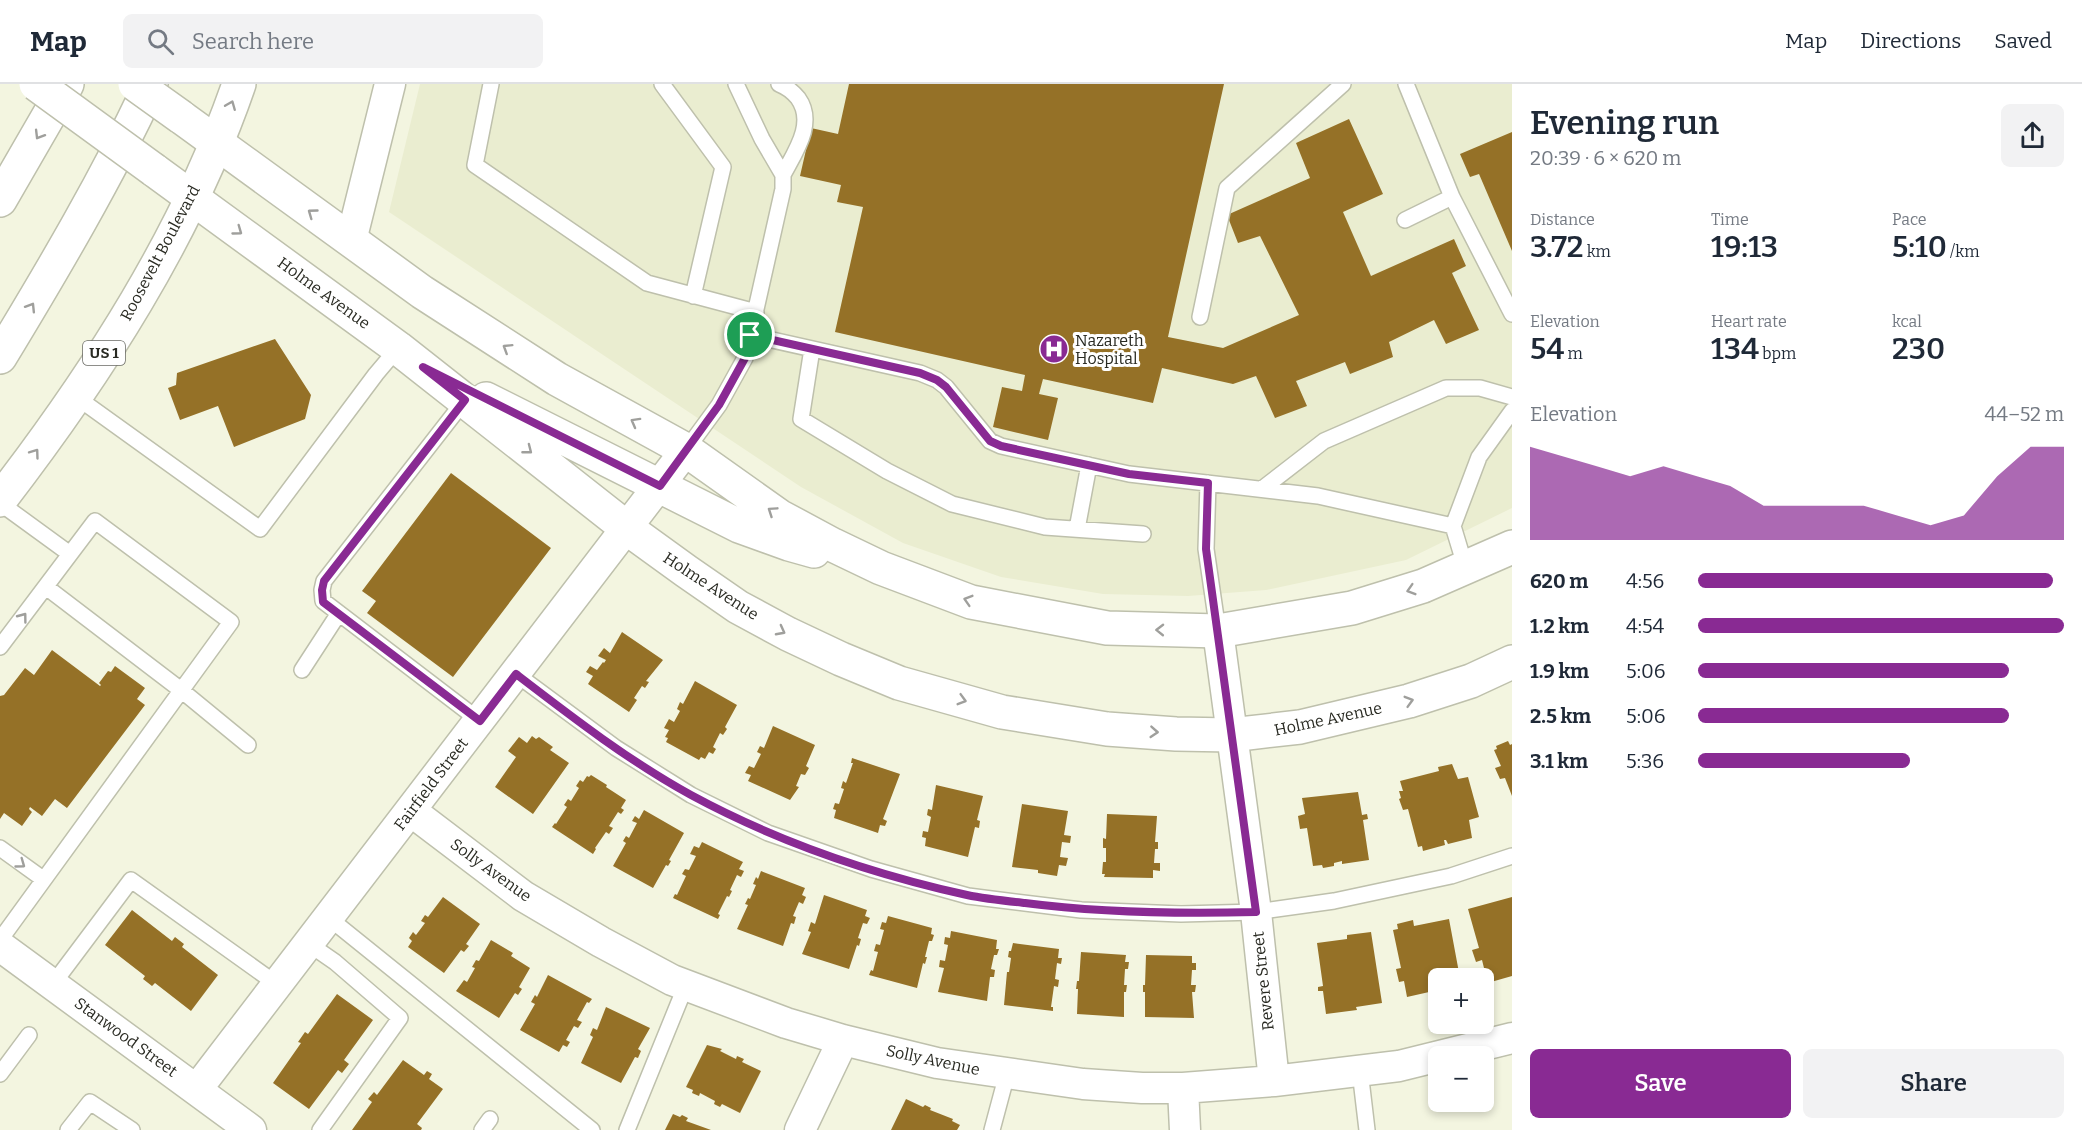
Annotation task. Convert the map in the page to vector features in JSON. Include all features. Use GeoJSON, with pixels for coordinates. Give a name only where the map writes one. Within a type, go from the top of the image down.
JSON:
{"type":"FeatureCollection","features":[{"type":"Feature","properties":{"kind":"main road","name":"Holme Avenue"},"geometry":{"type":"LineString","coordinates":[[36,84],[410,358],[627,529],[738,607],[841,660],[899,683],[1002,712],[1107,729],[1232,735],[1300,727],[1409,701],[1471,681],[1512,662]]}},
{"type":"Feature","properties":{"kind":"main road"},"geometry":{"type":"LineString","coordinates":[[0,201],[67,84]]}},
{"type":"Feature","properties":{"kind":"main road"},"geometry":{"type":"LineString","coordinates":[[135,84],[422,292],[557,379],[686,450],[779,516],[881,568],[971,602],[1107,628],[1218,632],[1352,608],[1423,586],[1512,547]]}},
{"type":"Feature","properties":{"kind":"main road"},"geometry":{"type":"LineString","coordinates":[[0,357],[101,184],[151,84]]}},
{"type":"Feature","properties":{"kind":"main road","name":"Roosevelt Boulevard"},"geometry":{"type":"LineString","coordinates":[[0,502],[34,456],[117,332],[170,242],[216,143],[239,84]]}},
{"type":"Feature","properties":{"kind":"main road"},"geometry":{"type":"LineString","coordinates":[[410,358],[739,526],[789,544],[881,568]]}},
{"type":"Feature","properties":{"kind":"street"},"geometry":{"type":"LineString","coordinates":[[351,241],[390,84]]}},
{"type":"Feature","properties":{"kind":"street","name":"Fairfield Street"},"geometry":{"type":"LineString","coordinates":[[197,1089],[686,450]]}},
{"type":"Feature","properties":{"kind":"street","name":"Revere Street"},"geometry":{"type":"LineString","coordinates":[[1218,632],[1256,912],[1274,1082]]}},
{"type":"Feature","properties":{"kind":"street","name":"Solly Avenue"},"geometry":{"type":"LineString","coordinates":[[411,811],[523,896],[601,942],[686,985],[786,1023],[843,1040],[937,1063],[1083,1084],[1184,1088],[1274,1082],[1399,1066],[1512,1038]]}},
{"type":"Feature","properties":{"kind":"street","name":"Stanwood Street"},"geometry":{"type":"LineString","coordinates":[[0,946],[251,1130]]}},
{"type":"Feature","properties":{"kind":"street"},"geometry":{"type":"LineString","coordinates":[[800,1130],[843,1040]]}},
{"type":"Feature","properties":{"kind":"street"},"geometry":{"type":"LineString","coordinates":[[1184,1088],[1185,1130]]}},
{"type":"Feature","properties":{"kind":"lane"},"geometry":{"type":"LineString","coordinates":[[491,84],[475,165],[647,283],[756,312]]}},
{"type":"Feature","properties":{"kind":"lane"},"geometry":{"type":"LineString","coordinates":[[662,84],[723,167],[693,296]]}},
{"type":"Feature","properties":{"kind":"lane"},"geometry":{"type":"LineString","coordinates":[[736,84],[762,139],[783,175]]}},
{"type":"Feature","properties":{"kind":"lane"},"geometry":{"type":"LineString","coordinates":[[686,450],[719,405],[745,358],[783,189],[783,175],[806,127],[801,103],[794,92],[779,84]]}},
{"type":"Feature","properties":{"kind":"lane"},"geometry":{"type":"LineString","coordinates":[[1200,317],[1227,188],[1343,84]]}},
{"type":"Feature","properties":{"kind":"lane"},"geometry":{"type":"LineString","coordinates":[[1406,84],[1452,197],[1512,314]]}},
{"type":"Feature","properties":{"kind":"lane"},"geometry":{"type":"LineString","coordinates":[[1405,220],[1452,197]]}},
{"type":"Feature","properties":{"kind":"lane"},"geometry":{"type":"LineString","coordinates":[[750,335],[920,373],[937,380],[946,387],[990,441],[1001,446],[1129,474],[1318,496],[1452,526]]}},
{"type":"Feature","properties":{"kind":"lane"},"geometry":{"type":"LineString","coordinates":[[812,349],[801,419],[887,471],[952,504],[1045,527],[1143,534]]}},
{"type":"Feature","properties":{"kind":"lane"},"geometry":{"type":"LineString","coordinates":[[75,396],[260,529],[376,374],[410,358]]}},
{"type":"Feature","properties":{"kind":"lane"},"geometry":{"type":"LineString","coordinates":[[1262,489],[1324,441],[1446,388],[1480,388],[1512,397]]}},
{"type":"Feature","properties":{"kind":"lane"},"geometry":{"type":"LineString","coordinates":[[465,400],[324,581],[322,590],[323,602],[480,721]]}},
{"type":"Feature","properties":{"kind":"lane"},"geometry":{"type":"LineString","coordinates":[[1466,569],[1452,526],[1479,457],[1512,411]]}},
{"type":"Feature","properties":{"kind":"lane"},"geometry":{"type":"LineString","coordinates":[[1077,529],[1089,465]]}},
{"type":"Feature","properties":{"kind":"lane"},"geometry":{"type":"LineString","coordinates":[[1208,483],[1206,549],[1218,632]]}},
{"type":"Feature","properties":{"kind":"lane"},"geometry":{"type":"LineString","coordinates":[[0,502],[70,554]]}},
{"type":"Feature","properties":{"kind":"lane"},"geometry":{"type":"LineString","coordinates":[[0,647],[95,521],[231,622],[0,940]]}},
{"type":"Feature","properties":{"kind":"lane"},"geometry":{"type":"LineString","coordinates":[[45,587],[181,690],[248,745]]}},
{"type":"Feature","properties":{"kind":"lane"},"geometry":{"type":"LineString","coordinates":[[302,670],[339,613]]}},
{"type":"Feature","properties":{"kind":"lane"},"geometry":{"type":"LineString","coordinates":[[516,674],[616,748],[691,795],[768,833],[870,869],[968,896],[1081,910],[1181,914],[1256,912],[1334,902],[1451,876],[1512,856]]}},
{"type":"Feature","properties":{"kind":"lane"},"geometry":{"type":"LineString","coordinates":[[0,848],[43,879]]}},
{"type":"Feature","properties":{"kind":"lane"},"geometry":{"type":"LineString","coordinates":[[53,984],[130,880],[278,985]]}},
{"type":"Feature","properties":{"kind":"lane"},"geometry":{"type":"LineString","coordinates":[[328,918],[592,1130]]}},
{"type":"Feature","properties":{"kind":"lane"},"geometry":{"type":"LineString","coordinates":[[309,944],[335,962],[400,1017],[320,1130]]}},
{"type":"Feature","properties":{"kind":"lane"},"geometry":{"type":"LineString","coordinates":[[627,1130],[686,985]]}},
{"type":"Feature","properties":{"kind":"lane"},"geometry":{"type":"LineString","coordinates":[[0,1074],[28,1035]]}},
{"type":"Feature","properties":{"kind":"lane"},"geometry":{"type":"LineString","coordinates":[[1360,1071],[1367,1130]]}},
{"type":"Feature","properties":{"kind":"lane"},"geometry":{"type":"LineString","coordinates":[[992,1130],[1006,1074]]}},
{"type":"Feature","properties":{"kind":"lane"},"geometry":{"type":"LineString","coordinates":[[68,1130],[90,1102],[132,1130]]}},
{"type":"Feature","properties":{"kind":"shaded area","name":"Nazareth Hospital"},"geometry":{"type":"Polygon","coordinates":[[[420,84],[1512,84],[1512,508],[1406,560],[1266,590],[1188,596],[1103,594],[1001,577],[903,543],[801,487],[389,212],[420,84]]]}},
{"type":"Feature","properties":{"kind":"building"},"geometry":{"type":"Polygon","coordinates":[[[849,84],[1224,84],[1168,337],[1223,348],[1299,315],[1260,236],[1238,243],[1227,215],[1310,178],[1296,143],[1349,119],[1383,194],[1343,212],[1371,276],[1454,239],[1466,266],[1452,273],[1479,330],[1446,344],[1434,320],[1389,342],[1393,357],[1350,374],[1345,362],[1296,381],[1307,406],[1275,418],[1256,376],[1233,384],[1162,368],[1153,403],[1043,379],[1039,394],[1058,398],[1048,440],[993,427],[1002,387],[1022,391],[1025,375],[835,332],[863,207],[837,202],[841,185],[800,176],[811,128],[838,134],[849,84]]]}},
{"type":"Feature","properties":{"kind":"building"},"geometry":{"type":"Polygon","coordinates":[[[1512,132],[1512,251],[1479,174],[1470,177],[1460,154],[1512,132]]]}},
{"type":"Feature","properties":{"kind":"building"},"geometry":{"type":"Polygon","coordinates":[[[275,339],[311,395],[305,419],[234,447],[218,406],[180,420],[168,388],[176,385],[177,373],[275,339]]]}},
{"type":"Feature","properties":{"kind":"building"},"geometry":{"type":"Polygon","coordinates":[[[451,473],[551,548],[453,677],[367,613],[376,601],[362,591],[451,473]]]}},
{"type":"Feature","properties":{"kind":"building"},"geometry":{"type":"Polygon","coordinates":[[[622,632],[663,660],[646,681],[649,682],[645,688],[642,686],[634,698],[637,700],[629,712],[588,684],[593,676],[586,672],[590,666],[597,670],[604,663],[606,660],[598,656],[604,648],[610,653],[622,632]]]}},
{"type":"Feature","properties":{"kind":"building"},"geometry":{"type":"Polygon","coordinates":[[[52,650],[100,686],[99,683],[108,671],[111,672],[115,666],[145,688],[137,699],[145,705],[67,808],[55,799],[42,816],[30,807],[32,812],[22,826],[4,813],[0,819],[0,696],[4,695],[25,668],[34,675],[52,650]]]}},
{"type":"Feature","properties":{"kind":"building"},"geometry":{"type":"Polygon","coordinates":[[[695,681],[737,705],[725,727],[727,729],[723,735],[720,733],[713,747],[716,749],[713,754],[709,752],[705,759],[701,757],[699,760],[666,742],[668,738],[665,737],[669,730],[664,728],[669,719],[674,722],[680,711],[677,709],[680,702],[683,704],[695,681]]]}},
{"type":"Feature","properties":{"kind":"building"},"geometry":{"type":"Polygon","coordinates":[[[773,726],[815,745],[806,766],[809,768],[805,775],[801,774],[796,786],[799,787],[790,800],[748,781],[751,775],[745,773],[749,766],[754,768],[761,754],[757,752],[760,746],[764,748],[773,726]]]}},
{"type":"Feature","properties":{"kind":"building"},"geometry":{"type":"Polygon","coordinates":[[[532,736],[536,739],[539,737],[553,747],[550,750],[569,763],[533,814],[495,787],[516,757],[508,751],[519,737],[527,743],[532,736]]]}},
{"type":"Feature","properties":{"kind":"building"},"geometry":{"type":"Polygon","coordinates":[[[1508,741],[1510,745],[1512,744],[1512,796],[1505,778],[1500,779],[1495,768],[1501,766],[1494,750],[1497,749],[1496,746],[1508,741]]]}},
{"type":"Feature","properties":{"kind":"building"},"geometry":{"type":"Polygon","coordinates":[[[852,758],[900,774],[883,819],[887,821],[885,826],[880,825],[878,833],[834,818],[836,810],[833,809],[835,803],[839,804],[844,789],[841,788],[843,781],[846,783],[853,763],[851,763],[852,758]]]}},
{"type":"Feature","properties":{"kind":"building"},"geometry":{"type":"Polygon","coordinates":[[[1452,764],[1458,779],[1468,777],[1479,817],[1469,820],[1472,838],[1448,844],[1444,840],[1445,845],[1423,851],[1422,846],[1418,847],[1408,809],[1403,810],[1399,799],[1401,798],[1399,791],[1403,791],[1400,781],[1439,771],[1438,767],[1452,764]]]}},
{"type":"Feature","properties":{"kind":"building"},"geometry":{"type":"Polygon","coordinates":[[[591,775],[626,800],[621,808],[624,810],[621,814],[618,812],[609,826],[613,828],[609,834],[606,832],[593,854],[552,827],[567,807],[564,805],[568,799],[571,801],[579,788],[576,786],[580,780],[583,782],[587,776],[591,775]]]}},
{"type":"Feature","properties":{"kind":"building"},"geometry":{"type":"Polygon","coordinates":[[[936,785],[983,796],[977,820],[980,821],[979,828],[975,827],[968,857],[925,846],[926,838],[922,837],[923,831],[928,832],[931,817],[927,815],[928,809],[932,810],[936,785]]]}},
{"type":"Feature","properties":{"kind":"building"},"geometry":{"type":"Polygon","coordinates":[[[1358,792],[1362,815],[1367,814],[1368,819],[1363,820],[1369,860],[1342,864],[1342,861],[1334,863],[1334,866],[1323,868],[1322,865],[1313,866],[1307,828],[1300,829],[1298,816],[1305,814],[1302,798],[1358,792]]]}},
{"type":"Feature","properties":{"kind":"building"},"geometry":{"type":"Polygon","coordinates":[[[1022,804],[1068,811],[1064,835],[1071,836],[1070,843],[1062,842],[1060,857],[1068,858],[1066,866],[1059,865],[1057,876],[1038,873],[1038,870],[1012,867],[1022,804]]]}},
{"type":"Feature","properties":{"kind":"building"},"geometry":{"type":"Polygon","coordinates":[[[644,810],[684,833],[669,860],[671,861],[668,866],[666,865],[653,888],[613,866],[626,843],[623,841],[626,836],[629,838],[637,823],[632,821],[635,816],[639,819],[644,810]]]}},
{"type":"Feature","properties":{"kind":"building"},"geometry":{"type":"Polygon","coordinates":[[[1107,814],[1157,816],[1155,842],[1158,842],[1158,849],[1155,849],[1154,863],[1160,863],[1160,871],[1153,870],[1153,878],[1104,877],[1105,874],[1102,874],[1103,862],[1106,862],[1106,848],[1103,848],[1103,838],[1106,839],[1107,814]]]}},
{"type":"Feature","properties":{"kind":"building"},"geometry":{"type":"Polygon","coordinates":[[[702,842],[743,862],[739,869],[744,871],[741,877],[737,875],[730,890],[732,891],[718,914],[720,915],[718,919],[673,898],[675,894],[677,895],[686,876],[682,874],[685,869],[689,870],[696,856],[690,854],[694,846],[699,848],[702,842]]]}},
{"type":"Feature","properties":{"kind":"building"},"geometry":{"type":"Polygon","coordinates":[[[761,871],[805,888],[802,895],[806,897],[803,904],[799,902],[793,916],[796,917],[794,924],[791,923],[783,946],[737,929],[748,905],[745,904],[748,898],[750,899],[756,885],[753,884],[761,871]]]}},
{"type":"Feature","properties":{"kind":"building"},"geometry":{"type":"Polygon","coordinates":[[[824,895],[867,910],[865,916],[870,918],[867,924],[863,923],[858,938],[861,939],[859,946],[857,945],[849,969],[802,954],[811,932],[808,931],[811,922],[815,924],[824,895]]]}},
{"type":"Feature","properties":{"kind":"building"},"geometry":{"type":"Polygon","coordinates":[[[443,897],[480,924],[466,944],[469,946],[464,952],[461,950],[444,973],[408,947],[412,941],[409,938],[413,932],[416,935],[425,923],[421,921],[425,915],[428,917],[443,897]]]}},
{"type":"Feature","properties":{"kind":"building"},"geometry":{"type":"Polygon","coordinates":[[[1512,897],[1512,976],[1494,981],[1494,968],[1484,968],[1482,960],[1476,962],[1472,950],[1479,948],[1468,909],[1512,897]]]}},
{"type":"Feature","properties":{"kind":"building"},"geometry":{"type":"Polygon","coordinates":[[[132,910],[172,941],[175,937],[184,944],[182,947],[218,975],[191,1011],[155,983],[152,986],[143,979],[145,976],[105,945],[132,910]]]}},
{"type":"Feature","properties":{"kind":"building"},"geometry":{"type":"Polygon","coordinates":[[[888,916],[932,928],[931,934],[934,935],[932,941],[929,941],[925,957],[927,957],[925,964],[923,963],[917,988],[869,975],[871,970],[873,971],[878,952],[874,951],[876,944],[880,945],[884,930],[880,929],[882,922],[886,923],[888,916]]]}},
{"type":"Feature","properties":{"kind":"building"},"geometry":{"type":"Polygon","coordinates":[[[1449,919],[1458,968],[1428,968],[1428,992],[1407,997],[1404,981],[1399,982],[1396,969],[1401,968],[1393,930],[1398,929],[1397,924],[1413,920],[1414,926],[1449,919]]]}},
{"type":"Feature","properties":{"kind":"building"},"geometry":{"type":"Polygon","coordinates":[[[951,931],[997,940],[996,949],[999,949],[997,955],[994,955],[991,969],[995,970],[994,977],[990,977],[987,1001],[938,992],[944,968],[939,967],[940,960],[945,961],[948,945],[944,944],[945,937],[950,938],[951,931]]]}},
{"type":"Feature","properties":{"kind":"building"},"geometry":{"type":"Polygon","coordinates":[[[1371,932],[1382,1003],[1356,1007],[1357,1010],[1326,1014],[1323,991],[1318,991],[1318,987],[1323,986],[1317,943],[1347,939],[1347,935],[1371,932]]]}},
{"type":"Feature","properties":{"kind":"building"},"geometry":{"type":"Polygon","coordinates":[[[491,940],[513,953],[511,956],[530,968],[519,987],[522,989],[518,995],[515,993],[499,1018],[456,991],[464,980],[467,982],[475,968],[472,967],[476,960],[479,961],[491,940]]]}},
{"type":"Feature","properties":{"kind":"building"},"geometry":{"type":"Polygon","coordinates":[[[1013,943],[1059,949],[1058,958],[1062,958],[1061,964],[1057,963],[1055,979],[1059,980],[1058,987],[1054,986],[1051,1007],[1053,1011],[1004,1005],[1007,972],[1009,972],[1011,958],[1008,957],[1013,943]]]}},
{"type":"Feature","properties":{"kind":"building"},"geometry":{"type":"Polygon","coordinates":[[[1081,952],[1126,955],[1125,962],[1129,962],[1128,969],[1125,969],[1124,985],[1127,985],[1126,992],[1124,992],[1124,1017],[1077,1014],[1078,989],[1076,989],[1077,981],[1079,981],[1081,952]]]}},
{"type":"Feature","properties":{"kind":"building"},"geometry":{"type":"Polygon","coordinates":[[[1146,955],[1192,956],[1192,963],[1196,963],[1196,970],[1192,970],[1191,985],[1196,985],[1195,992],[1192,992],[1194,1018],[1145,1017],[1143,985],[1145,985],[1146,955]]]}},
{"type":"Feature","properties":{"kind":"building"},"geometry":{"type":"Polygon","coordinates":[[[548,975],[592,999],[589,1003],[587,1002],[577,1020],[582,1022],[578,1028],[574,1026],[566,1040],[570,1042],[567,1047],[563,1045],[559,1052],[520,1030],[535,1004],[531,1002],[535,995],[537,997],[548,975]]]}},
{"type":"Feature","properties":{"kind":"building"},"geometry":{"type":"Polygon","coordinates":[[[337,994],[373,1020],[344,1060],[349,1064],[342,1073],[338,1070],[309,1109],[273,1083],[301,1043],[298,1042],[305,1032],[308,1034],[337,994]]]}},
{"type":"Feature","properties":{"kind":"building"},"geometry":{"type":"Polygon","coordinates":[[[606,1007],[650,1028],[638,1049],[641,1051],[638,1058],[635,1057],[621,1083],[581,1063],[593,1037],[590,1035],[593,1028],[597,1030],[606,1007]]]}},
{"type":"Feature","properties":{"kind":"building"},"geometry":{"type":"Polygon","coordinates":[[[707,1045],[722,1049],[720,1051],[736,1059],[737,1056],[744,1059],[742,1062],[761,1071],[740,1113],[722,1104],[720,1107],[714,1104],[715,1101],[700,1093],[699,1096],[692,1093],[693,1090],[686,1087],[707,1045]]]}},
{"type":"Feature","properties":{"kind":"building"},"geometry":{"type":"Polygon","coordinates":[[[403,1060],[424,1075],[427,1071],[432,1074],[429,1079],[443,1089],[417,1124],[422,1128],[421,1130],[352,1130],[372,1102],[368,1099],[374,1092],[377,1095],[403,1060]]]}},
{"type":"Feature","properties":{"kind":"building"},"geometry":{"type":"Polygon","coordinates":[[[906,1099],[923,1107],[925,1105],[931,1108],[930,1110],[953,1119],[952,1121],[960,1125],[957,1130],[891,1130],[906,1099]]]}},
{"type":"Feature","properties":{"kind":"building"},"geometry":{"type":"Polygon","coordinates":[[[673,1114],[680,1117],[682,1115],[688,1118],[686,1121],[711,1130],[665,1130],[673,1114]]]}},
{"type":"Feature","properties":{"kind":"place","name":"Nazareth Hospital"},"geometry":{"type":"Point","coordinates":[1054,349]}},
{"type":"Feature","properties":{"kind":"route"},"geometry":{"type":"LineString","coordinates":[[750,335],[920,373],[937,380],[946,387],[990,441],[1001,446],[1129,474],[1208,483],[1206,549],[1256,912],[1181,914],[1081,910],[968,896],[870,869],[768,833],[691,795],[616,748],[516,674],[480,721],[323,602],[324,581],[465,400],[423,367],[660,486],[719,405],[745,358],[750,335]]}}]}
